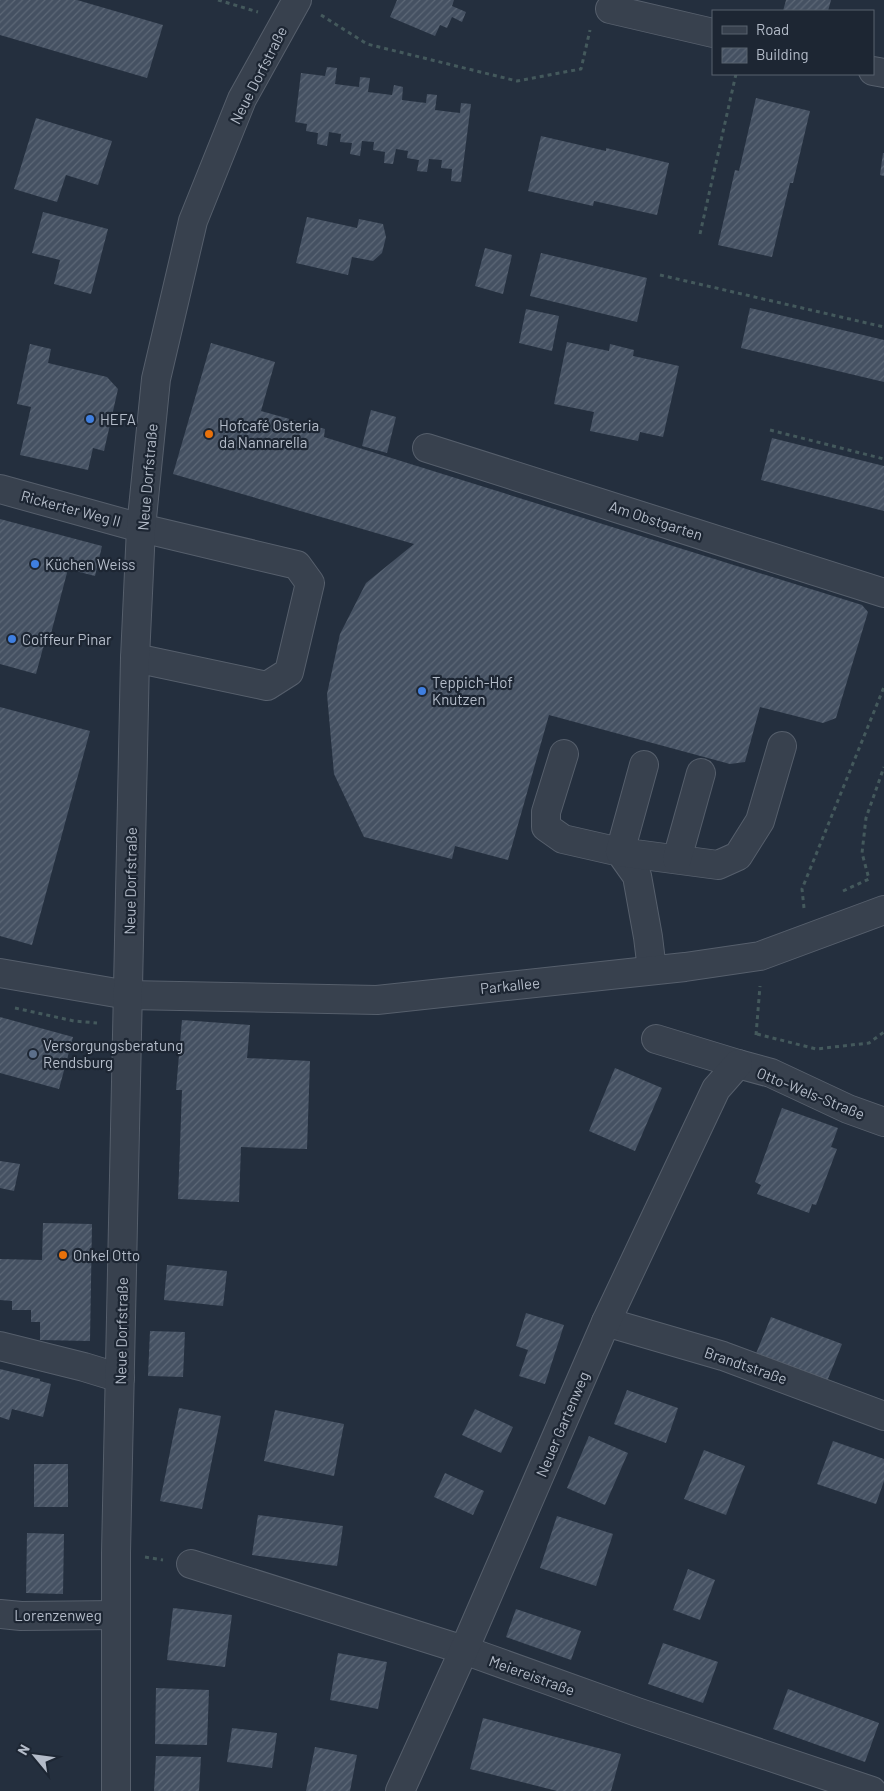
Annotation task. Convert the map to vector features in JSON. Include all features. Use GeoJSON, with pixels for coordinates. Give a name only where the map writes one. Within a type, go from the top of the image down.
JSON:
{"type":"FeatureCollection","features":[{"type":"Feature","properties":{"kind":"street","name":"Neue Dorfstraße"},"geometry":{"type":"LineString","coordinates":[[116,1791],[116,1553],[134,658],[141,528],[156,379],[193,221],[242,99],[293,7]]}},
{"type":"Feature","properties":{"kind":"street"},"geometry":{"type":"LineString","coordinates":[[610,9],[712,33]]}},
{"type":"Feature","properties":{"kind":"street","name":"Am Obstgarten"},"geometry":{"type":"LineString","coordinates":[[428,448],[884,593]]}},
{"type":"Feature","properties":{"kind":"street","name":"Rickerter Weg II"},"geometry":{"type":"LineString","coordinates":[[0,489],[141,528],[296,565],[310,583],[289,672],[267,686],[134,658]]}},
{"type":"Feature","properties":{"kind":"street"},"geometry":{"type":"LineString","coordinates":[[564,754],[546,812],[546,827],[562,839],[620,852],[718,865],[738,856],[760,821],[782,746]]}},
{"type":"Feature","properties":{"kind":"street"},"geometry":{"type":"LineString","coordinates":[[620,852],[644,764]]}},
{"type":"Feature","properties":{"kind":"street"},"geometry":{"type":"LineString","coordinates":[[677,859],[701,773]]}},
{"type":"Feature","properties":{"kind":"street"},"geometry":{"type":"LineString","coordinates":[[620,852],[637,876],[652,970]]}},
{"type":"Feature","properties":{"kind":"street","name":"Parkallee"},"geometry":{"type":"LineString","coordinates":[[0,973],[128,994],[376,1000],[652,970],[760,956],[884,910]]}},
{"type":"Feature","properties":{"kind":"street","name":"Otto-Wels-Straße"},"geometry":{"type":"LineString","coordinates":[[656,1039],[771,1073],[848,1109],[884,1122]]}},
{"type":"Feature","properties":{"kind":"street","name":"Neuer Gartenweg"},"geometry":{"type":"LineString","coordinates":[[400,1791],[464,1650],[606,1322],[716,1089],[738,1064]]}},
{"type":"Feature","properties":{"kind":"street","name":"Brandtstraße"},"geometry":{"type":"LineString","coordinates":[[606,1322],[723,1356],[884,1416]]}},
{"type":"Feature","properties":{"kind":"street"},"geometry":{"type":"LineString","coordinates":[[0,1346],[120,1378]]}},
{"type":"Feature","properties":{"kind":"street","name":"Meiereistraße"},"geometry":{"type":"LineString","coordinates":[[191,1564],[464,1650],[637,1712],[872,1791]]}},
{"type":"Feature","properties":{"kind":"street","name":"Lorenzenweg"},"geometry":{"type":"LineString","coordinates":[[0,1614],[21,1616],[116,1616]]}},
{"type":"Feature","properties":{"kind":"path"},"geometry":{"type":"LineString","coordinates":[[218,0],[293,7],[367,44],[517,81],[581,69],[596,6],[610,9]]}},
{"type":"Feature","properties":{"kind":"path"},"geometry":{"type":"LineString","coordinates":[[700,234],[736,75]]}},
{"type":"Feature","properties":{"kind":"path"},"geometry":{"type":"LineString","coordinates":[[660,275],[884,327]]}},
{"type":"Feature","properties":{"kind":"path"},"geometry":{"type":"LineString","coordinates":[[770,430],[884,459]]}},
{"type":"Feature","properties":{"kind":"path"},"geometry":{"type":"LineString","coordinates":[[806,939],[802,889],[884,687]]}},
{"type":"Feature","properties":{"kind":"path"},"geometry":{"type":"LineString","coordinates":[[839,893],[869,879],[862,852],[866,818],[884,767]]}},
{"type":"Feature","properties":{"kind":"path"},"geometry":{"type":"LineString","coordinates":[[760,956],[757,1034],[816,1049],[869,1043],[884,1032]]}},
{"type":"Feature","properties":{"kind":"path"},"geometry":{"type":"LineString","coordinates":[[116,1553],[191,1564]]}},
{"type":"Feature","properties":{"kind":"building"},"geometry":{"type":"Polygon","coordinates":[[[0,0],[77,0],[163,25],[147,78],[0,35],[0,0]]]}},
{"type":"Feature","properties":{"kind":"building"},"geometry":{"type":"Polygon","coordinates":[[[397,0],[454,0],[452,6],[466,12],[462,22],[452,17],[447,28],[440,25],[435,36],[390,17],[397,0]]]}},
{"type":"Feature","properties":{"kind":"building"},"geometry":{"type":"Polygon","coordinates":[[[786,0],[831,0],[828,10],[783,10],[786,0]]]}},
{"type":"Feature","properties":{"kind":"building"},"geometry":{"type":"Polygon","coordinates":[[[327,67],[337,68],[335,84],[359,87],[360,77],[370,78],[368,92],[392,95],[394,85],[403,87],[402,100],[426,103],[427,94],[437,95],[435,110],[460,113],[461,103],[471,104],[461,182],[451,181],[452,169],[441,168],[442,160],[429,159],[427,172],[417,171],[419,160],[407,158],[408,151],[396,149],[393,164],[384,163],[385,152],[373,150],[374,142],[362,141],[360,156],[350,154],[352,143],[340,142],[341,134],[329,132],[327,146],[317,144],[318,133],[306,131],[307,124],[295,122],[301,73],[325,76],[327,67]]]}},
{"type":"Feature","properties":{"kind":"building"},"geometry":{"type":"Polygon","coordinates":[[[756,98],[810,111],[793,183],[790,183],[772,257],[718,245],[735,170],[739,171],[756,98]]]}},
{"type":"Feature","properties":{"kind":"building"},"geometry":{"type":"Polygon","coordinates":[[[36,118],[112,141],[98,185],[66,175],[57,202],[14,189],[36,118]]]}},
{"type":"Feature","properties":{"kind":"building"},"geometry":{"type":"Polygon","coordinates":[[[541,136],[606,151],[606,148],[669,163],[657,215],[594,201],[593,206],[528,191],[541,136]]]}},
{"type":"Feature","properties":{"kind":"building"},"geometry":{"type":"Polygon","coordinates":[[[884,153],[884,176],[880,175],[884,153]]]}},
{"type":"Feature","properties":{"kind":"building"},"geometry":{"type":"Polygon","coordinates":[[[43,212],[108,229],[91,294],[54,284],[60,260],[32,253],[43,212]]]}},
{"type":"Feature","properties":{"kind":"building"},"geometry":{"type":"Polygon","coordinates":[[[307,217],[357,228],[359,219],[383,224],[386,237],[382,253],[373,261],[352,257],[348,275],[296,263],[307,217]]]}},
{"type":"Feature","properties":{"kind":"building"},"geometry":{"type":"Polygon","coordinates":[[[485,248],[512,255],[503,294],[475,286],[485,248]]]}},
{"type":"Feature","properties":{"kind":"building"},"geometry":{"type":"Polygon","coordinates":[[[541,253],[647,278],[637,322],[530,296],[541,253]]]}},
{"type":"Feature","properties":{"kind":"building"},"geometry":{"type":"Polygon","coordinates":[[[750,308],[884,340],[884,382],[741,348],[750,308]]]}},
{"type":"Feature","properties":{"kind":"building"},"geometry":{"type":"Polygon","coordinates":[[[526,309],[559,316],[552,351],[519,343],[526,309]]]}},
{"type":"Feature","properties":{"kind":"building"},"geometry":{"type":"Polygon","coordinates":[[[567,342],[609,351],[610,344],[634,350],[633,356],[679,366],[663,437],[640,432],[638,441],[590,431],[594,412],[554,404],[567,342]]]}},
{"type":"Feature","properties":{"kind":"building"},"geometry":{"type":"Polygon","coordinates":[[[211,343],[275,362],[261,411],[325,429],[324,437],[862,605],[868,612],[836,718],[823,723],[760,707],[745,762],[730,764],[549,715],[508,860],[455,846],[452,859],[364,837],[334,774],[327,694],[340,634],[366,583],[414,544],[173,474],[211,343]]]}},
{"type":"Feature","properties":{"kind":"building"},"geometry":{"type":"Polygon","coordinates":[[[30,344],[51,349],[48,363],[107,377],[118,389],[104,451],[93,448],[88,470],[20,455],[31,407],[17,404],[30,344]]]}},
{"type":"Feature","properties":{"kind":"building"},"geometry":{"type":"Polygon","coordinates":[[[371,410],[396,417],[387,453],[362,446],[371,410]]]}},
{"type":"Feature","properties":{"kind":"building"},"geometry":{"type":"Polygon","coordinates":[[[772,438],[884,466],[884,511],[761,480],[772,438]]]}},
{"type":"Feature","properties":{"kind":"building"},"geometry":{"type":"Polygon","coordinates":[[[0,519],[102,546],[95,576],[68,569],[49,641],[43,648],[36,674],[0,664],[0,519]]]}},
{"type":"Feature","properties":{"kind":"building"},"geometry":{"type":"Polygon","coordinates":[[[0,707],[90,731],[32,945],[0,936],[0,707]]]}},
{"type":"Feature","properties":{"kind":"building"},"geometry":{"type":"Polygon","coordinates":[[[0,1017],[73,1037],[59,1089],[0,1073],[0,1017]]]}},
{"type":"Feature","properties":{"kind":"building"},"geometry":{"type":"Polygon","coordinates":[[[182,1020],[250,1025],[247,1058],[310,1061],[307,1149],[241,1147],[239,1202],[178,1199],[182,1090],[176,1090],[182,1020]]]}},
{"type":"Feature","properties":{"kind":"building"},"geometry":{"type":"Polygon","coordinates":[[[615,1068],[662,1088],[635,1151],[589,1131],[615,1068]]]}},
{"type":"Feature","properties":{"kind":"building"},"geometry":{"type":"Polygon","coordinates":[[[782,1108],[838,1128],[831,1147],[837,1149],[816,1205],[812,1204],[809,1213],[757,1194],[761,1185],[755,1182],[782,1108]]]}},
{"type":"Feature","properties":{"kind":"building"},"geometry":{"type":"Polygon","coordinates":[[[0,1161],[20,1164],[14,1191],[0,1188],[0,1161]]]}},
{"type":"Feature","properties":{"kind":"building"},"geometry":{"type":"Polygon","coordinates":[[[43,1223],[92,1224],[90,1341],[40,1340],[40,1322],[31,1322],[31,1310],[12,1310],[12,1301],[0,1300],[0,1259],[42,1260],[43,1223]]]}},
{"type":"Feature","properties":{"kind":"building"},"geometry":{"type":"Polygon","coordinates":[[[167,1265],[227,1271],[223,1306],[164,1300],[167,1265]]]}},
{"type":"Feature","properties":{"kind":"building"},"geometry":{"type":"Polygon","coordinates":[[[526,1313],[564,1325],[545,1384],[519,1376],[528,1350],[516,1346],[526,1313]]]}},
{"type":"Feature","properties":{"kind":"building"},"geometry":{"type":"Polygon","coordinates":[[[771,1317],[842,1344],[826,1384],[755,1356],[771,1317]]]}},
{"type":"Feature","properties":{"kind":"building"},"geometry":{"type":"Polygon","coordinates":[[[150,1331],[185,1332],[183,1377],[148,1376],[150,1331]]]}},
{"type":"Feature","properties":{"kind":"building"},"geometry":{"type":"Polygon","coordinates":[[[0,1369],[40,1379],[40,1381],[51,1384],[43,1417],[12,1409],[9,1420],[0,1417],[0,1369]]]}},
{"type":"Feature","properties":{"kind":"building"},"geometry":{"type":"Polygon","coordinates":[[[627,1390],[678,1408],[666,1443],[614,1424],[627,1390]]]}},
{"type":"Feature","properties":{"kind":"building"},"geometry":{"type":"Polygon","coordinates":[[[179,1408],[221,1416],[202,1509],[160,1501],[179,1408]]]}},
{"type":"Feature","properties":{"kind":"building"},"geometry":{"type":"Polygon","coordinates":[[[475,1409],[513,1427],[501,1453],[462,1435],[475,1409]]]}},
{"type":"Feature","properties":{"kind":"building"},"geometry":{"type":"Polygon","coordinates":[[[275,1410],[344,1424],[334,1476],[264,1461],[275,1410]]]}},
{"type":"Feature","properties":{"kind":"building"},"geometry":{"type":"Polygon","coordinates":[[[589,1436],[628,1453],[605,1505],[567,1488],[589,1436]]]}},
{"type":"Feature","properties":{"kind":"building"},"geometry":{"type":"Polygon","coordinates":[[[833,1441],[884,1459],[884,1481],[876,1504],[817,1484],[833,1441]]]}},
{"type":"Feature","properties":{"kind":"building"},"geometry":{"type":"Polygon","coordinates":[[[704,1450],[745,1466],[726,1515],[684,1499],[704,1450]]]}},
{"type":"Feature","properties":{"kind":"building"},"geometry":{"type":"Polygon","coordinates":[[[34,1464],[68,1464],[68,1507],[34,1507],[34,1464]]]}},
{"type":"Feature","properties":{"kind":"building"},"geometry":{"type":"Polygon","coordinates":[[[445,1473],[484,1491],[473,1515],[434,1497],[445,1473]]]}},
{"type":"Feature","properties":{"kind":"building"},"geometry":{"type":"Polygon","coordinates":[[[258,1515],[343,1526],[337,1566],[252,1555],[258,1515]]]}},
{"type":"Feature","properties":{"kind":"building"},"geometry":{"type":"Polygon","coordinates":[[[557,1516],[613,1534],[596,1586],[540,1568],[557,1516]]]}},
{"type":"Feature","properties":{"kind":"building"},"geometry":{"type":"Polygon","coordinates":[[[27,1533],[64,1534],[63,1594],[26,1593],[27,1533]]]}},
{"type":"Feature","properties":{"kind":"building"},"geometry":{"type":"Polygon","coordinates":[[[688,1569],[715,1580],[700,1620],[673,1610],[688,1569]]]}},
{"type":"Feature","properties":{"kind":"building"},"geometry":{"type":"Polygon","coordinates":[[[173,1608],[232,1615],[225,1667],[167,1660],[173,1608]]]}},
{"type":"Feature","properties":{"kind":"building"},"geometry":{"type":"Polygon","coordinates":[[[516,1609],[581,1631],[571,1660],[506,1637],[516,1609]]]}},
{"type":"Feature","properties":{"kind":"building"},"geometry":{"type":"Polygon","coordinates":[[[663,1643],[718,1662],[703,1703],[648,1684],[663,1643]]]}},
{"type":"Feature","properties":{"kind":"building"},"geometry":{"type":"Polygon","coordinates":[[[338,1653],[387,1662],[378,1709],[330,1700],[338,1653]]]}},
{"type":"Feature","properties":{"kind":"building"},"geometry":{"type":"Polygon","coordinates":[[[156,1688],[209,1690],[207,1745],[155,1744],[156,1688]]]}},
{"type":"Feature","properties":{"kind":"building"},"geometry":{"type":"Polygon","coordinates":[[[788,1689],[879,1723],[865,1762],[773,1729],[788,1689]]]}},
{"type":"Feature","properties":{"kind":"building"},"geometry":{"type":"Polygon","coordinates":[[[483,1718],[621,1754],[611,1791],[557,1791],[470,1769],[483,1718]]]}},
{"type":"Feature","properties":{"kind":"building"},"geometry":{"type":"Polygon","coordinates":[[[232,1728],[277,1733],[272,1768],[227,1762],[232,1728]]]}},
{"type":"Feature","properties":{"kind":"building"},"geometry":{"type":"Polygon","coordinates":[[[315,1747],[357,1755],[350,1791],[306,1791],[315,1747]]]}},
{"type":"Feature","properties":{"kind":"building"},"geometry":{"type":"Polygon","coordinates":[[[156,1756],[201,1757],[199,1791],[154,1791],[156,1756]]]}},
{"type":"Feature","properties":{"kind":"place","name":"HEFA"},"geometry":{"type":"Point","coordinates":[90,419]}},
{"type":"Feature","properties":{"kind":"place","name":"Hofcafé Osteria da Nannarella"},"geometry":{"type":"Point","coordinates":[209,434]}},
{"type":"Feature","properties":{"kind":"place","name":"Küchen Weiss"},"geometry":{"type":"Point","coordinates":[35,564]}},
{"type":"Feature","properties":{"kind":"place","name":"Coiffeur Pinar"},"geometry":{"type":"Point","coordinates":[12,639]}},
{"type":"Feature","properties":{"kind":"place","name":"Teppich-Hof Knutzen"},"geometry":{"type":"Point","coordinates":[422,691]}},
{"type":"Feature","properties":{"kind":"place","name":"Versorgungsberatung Rendsburg"},"geometry":{"type":"Point","coordinates":[33,1054]}},
{"type":"Feature","properties":{"kind":"place","name":"Onkel Otto"},"geometry":{"type":"Point","coordinates":[63,1255]}}]}
